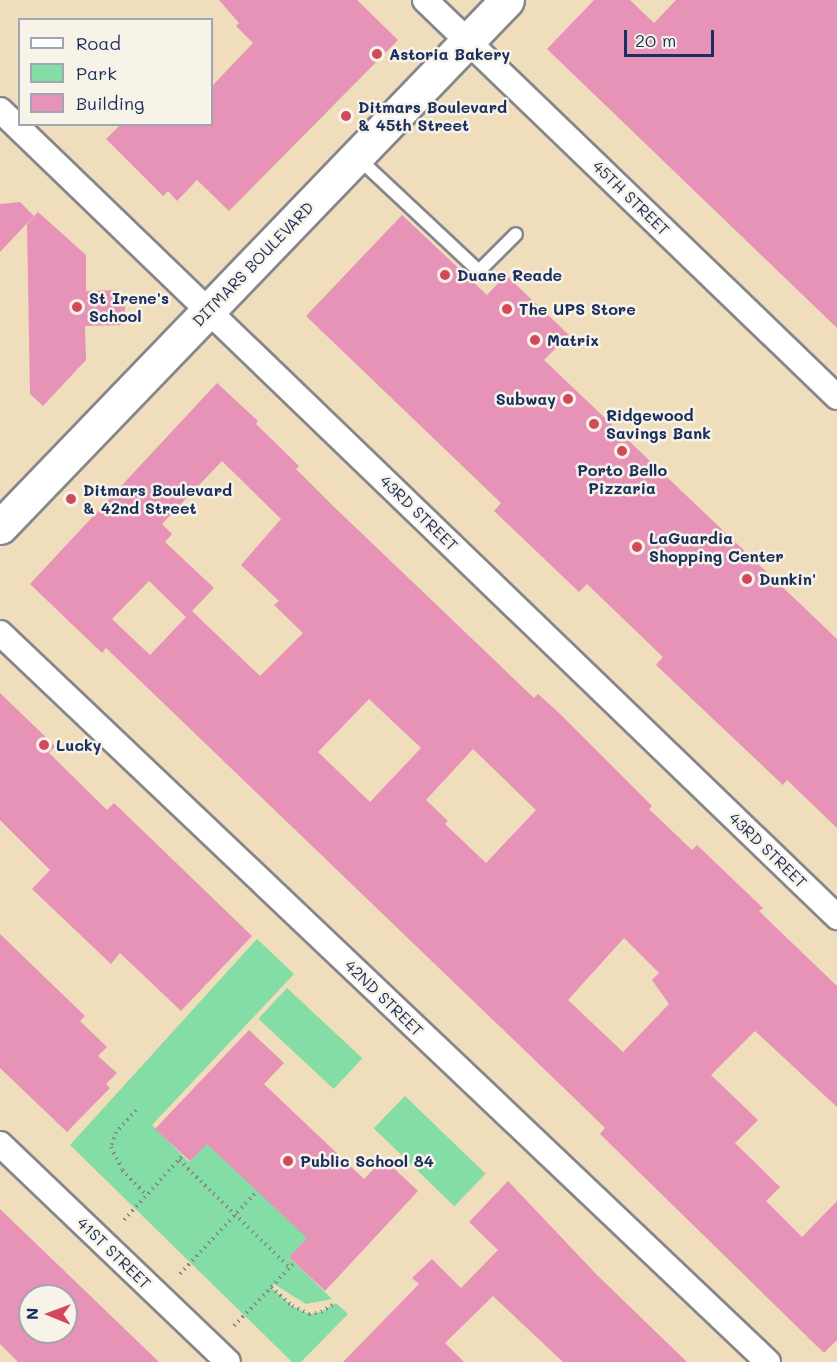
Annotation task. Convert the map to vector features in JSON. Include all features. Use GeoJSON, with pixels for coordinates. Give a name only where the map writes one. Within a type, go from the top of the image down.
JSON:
{"type":"FeatureCollection","features":[{"type":"Feature","properties":{"kind":"street","name":"45TH STREET"},"geometry":{"type":"LineString","coordinates":[[425,0],[837,397]]}},
{"type":"Feature","properties":{"kind":"street","name":"DITMARS BOULEVARD"},"geometry":{"type":"LineString","coordinates":[[0,528],[507,0]]}},
{"type":"Feature","properties":{"kind":"street","name":"43RD STREET"},"geometry":{"type":"LineString","coordinates":[[0,110],[837,917]]}},
{"type":"Feature","properties":{"kind":"street","name":"42ND STREET"},"geometry":{"type":"LineString","coordinates":[[0,633],[768,1362]]}},
{"type":"Feature","properties":{"kind":"street","name":"41ST STREET"},"geometry":{"type":"LineString","coordinates":[[0,1144],[228,1362]]}},
{"type":"Feature","properties":{"kind":"lane"},"geometry":{"type":"LineString","coordinates":[[356,156],[479,271],[516,234]]}},
{"type":"Feature","properties":{"kind":"path"},"geometry":{"type":"LineString","coordinates":[[136,1110],[116,1132],[111,1147],[122,1170],[146,1195]]}},
{"type":"Feature","properties":{"kind":"path"},"geometry":{"type":"LineString","coordinates":[[124,1220],[183,1155]]}},
{"type":"Feature","properties":{"kind":"path"},"geometry":{"type":"LineString","coordinates":[[178,1160],[290,1268]]}},
{"type":"Feature","properties":{"kind":"path"},"geometry":{"type":"LineString","coordinates":[[180,1274],[257,1191]]}},
{"type":"Feature","properties":{"kind":"path"},"geometry":{"type":"LineString","coordinates":[[234,1326],[295,1262]]}},
{"type":"Feature","properties":{"kind":"path"},"geometry":{"type":"LineString","coordinates":[[271,1287],[292,1306],[309,1314],[321,1312],[336,1303]]}},
{"type":"Feature","properties":{"kind":"green space"},"geometry":{"type":"Polygon","coordinates":[[[257,939],[294,974],[152,1125],[189,1162],[209,1141],[309,1236],[289,1257],[332,1299],[306,1304],[274,1284],[271,1287],[292,1306],[309,1314],[321,1312],[336,1303],[348,1314],[301,1362],[292,1362],[70,1145],[257,939]]]}},
{"type":"Feature","properties":{"kind":"green space"},"geometry":{"type":"Polygon","coordinates":[[[287,988],[362,1058],[334,1089],[258,1019],[287,988]]]}},
{"type":"Feature","properties":{"kind":"green space"},"geometry":{"type":"Polygon","coordinates":[[[405,1096],[486,1174],[454,1206],[374,1128],[405,1096]]]}},
{"type":"Feature","properties":{"kind":"building"},"geometry":{"type":"Polygon","coordinates":[[[219,0],[357,0],[398,40],[229,211],[197,180],[177,201],[168,191],[163,196],[106,139],[119,126],[213,126],[213,85],[253,43],[236,26],[239,23],[219,0]]]}},
{"type":"Feature","properties":{"kind":"building"},"geometry":{"type":"Polygon","coordinates":[[[594,0],[630,0],[654,23],[676,0],[837,0],[837,328],[547,49],[594,0]]]}},
{"type":"Feature","properties":{"kind":"building"},"geometry":{"type":"Polygon","coordinates":[[[20,202],[34,216],[0,252],[0,204],[20,202]]]}},
{"type":"Feature","properties":{"kind":"building","name":"St Irene's School"},"geometry":{"type":"Polygon","coordinates":[[[38,212],[86,255],[86,291],[119,290],[119,295],[125,295],[125,320],[121,320],[121,325],[85,326],[86,360],[43,406],[30,394],[27,224],[38,212]]]}},
{"type":"Feature","properties":{"kind":"building","name":"LaGuardia Shopping Center"},"geometry":{"type":"Polygon","coordinates":[[[402,215],[487,295],[506,275],[569,335],[544,360],[837,639],[837,828],[787,780],[783,785],[656,665],[663,657],[587,584],[579,592],[494,511],[501,503],[306,316],[402,215]]]}},
{"type":"Feature","properties":{"kind":"building"},"geometry":{"type":"Polygon","coordinates":[[[217,383],[258,421],[256,424],[299,466],[296,469],[331,504],[534,698],[538,694],[558,712],[652,806],[649,809],[692,850],[697,845],[763,908],[759,911],[837,986],[837,1107],[755,1031],[711,1075],[758,1120],[735,1143],[780,1187],[766,1201],[802,1237],[837,1201],[837,1340],[824,1353],[600,1134],[605,1128],[569,1093],[106,648],[102,653],[30,584],[217,383]],[[222,461],[162,524],[172,534],[165,542],[214,588],[192,611],[260,676],[303,633],[274,605],[279,601],[241,565],[281,519],[222,461]],[[149,581],[112,619],[150,655],[186,617],[149,581]],[[369,699],[318,752],[370,802],[421,748],[369,699]],[[473,749],[426,800],[448,821],[445,824],[486,863],[536,810],[473,749]],[[624,938],[568,1000],[623,1052],[669,1004],[652,980],[659,973],[624,938]]]}},
{"type":"Feature","properties":{"kind":"building"},"geometry":{"type":"Polygon","coordinates":[[[0,693],[55,746],[49,753],[107,810],[114,803],[252,936],[181,1011],[120,953],[111,964],[32,889],[50,870],[0,820],[0,693]]]}},
{"type":"Feature","properties":{"kind":"building"},"geometry":{"type":"Polygon","coordinates":[[[0,934],[85,1016],[80,1021],[107,1047],[98,1056],[117,1073],[106,1084],[110,1088],[67,1132],[0,1068],[0,934]]]}},
{"type":"Feature","properties":{"kind":"building"},"geometry":{"type":"Polygon","coordinates":[[[249,1030],[284,1063],[264,1084],[364,1179],[384,1159],[418,1191],[325,1291],[289,1257],[307,1238],[207,1144],[190,1161],[155,1129],[249,1030]]]}},
{"type":"Feature","properties":{"kind":"building"},"geometry":{"type":"Polygon","coordinates":[[[508,1181],[597,1275],[687,1362],[563,1362],[493,1296],[445,1343],[464,1362],[343,1362],[419,1284],[412,1278],[432,1259],[461,1288],[498,1250],[469,1222],[508,1181]]]}},
{"type":"Feature","properties":{"kind":"building"},"geometry":{"type":"Polygon","coordinates":[[[0,1209],[78,1284],[18,1284],[18,1344],[78,1344],[78,1284],[159,1362],[18,1362],[0,1344],[0,1209]]]}},
{"type":"Feature","properties":{"kind":"place","name":"Astoria Bakery"},"geometry":{"type":"Point","coordinates":[377,54]}},
{"type":"Feature","properties":{"kind":"place","name":"Ditmars Boulevard & 45th Street"},"geometry":{"type":"Point","coordinates":[346,116]}},
{"type":"Feature","properties":{"kind":"place","name":"Duane Reade"},"geometry":{"type":"Point","coordinates":[445,275]}},
{"type":"Feature","properties":{"kind":"place","name":"St Irene's School"},"geometry":{"type":"Point","coordinates":[77,307]}},
{"type":"Feature","properties":{"kind":"place","name":"The UPS Store"},"geometry":{"type":"Point","coordinates":[507,309]}},
{"type":"Feature","properties":{"kind":"place","name":"Matrix"},"geometry":{"type":"Point","coordinates":[535,340]}},
{"type":"Feature","properties":{"kind":"place","name":"Subway"},"geometry":{"type":"Point","coordinates":[568,399]}},
{"type":"Feature","properties":{"kind":"place","name":"Ridgewood Savings Bank"},"geometry":{"type":"Point","coordinates":[594,424]}},
{"type":"Feature","properties":{"kind":"place","name":"Porto Bello Pizzaria"},"geometry":{"type":"Point","coordinates":[622,451]}},
{"type":"Feature","properties":{"kind":"place","name":"Ditmars Boulevard & 42nd Street"},"geometry":{"type":"Point","coordinates":[71,499]}},
{"type":"Feature","properties":{"kind":"place","name":"LaGuardia Shopping Center"},"geometry":{"type":"Point","coordinates":[637,547]}},
{"type":"Feature","properties":{"kind":"place","name":"Dunkin'"},"geometry":{"type":"Point","coordinates":[747,579]}},
{"type":"Feature","properties":{"kind":"place","name":"Lucky"},"geometry":{"type":"Point","coordinates":[44,745]}},
{"type":"Feature","properties":{"kind":"place","name":"Public School 84"},"geometry":{"type":"Point","coordinates":[288,1161]}}]}
